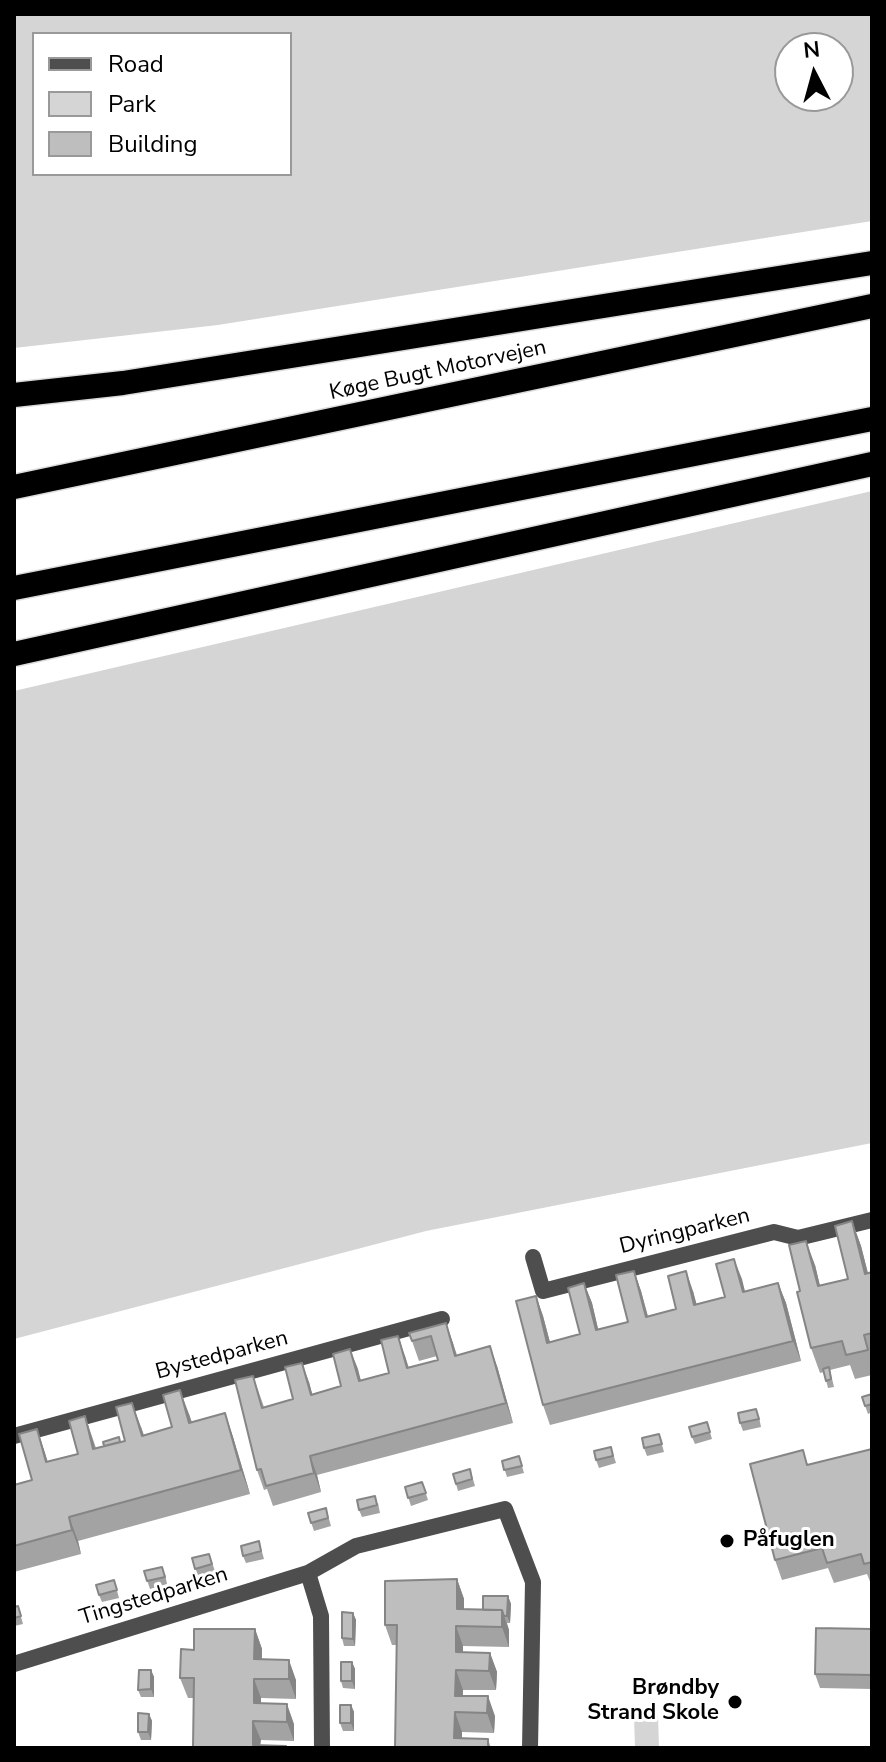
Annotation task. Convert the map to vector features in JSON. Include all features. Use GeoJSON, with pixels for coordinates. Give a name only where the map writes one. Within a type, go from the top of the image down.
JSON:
{"type":"FeatureCollection","features":[{"type":"Feature","properties":{"kind":"highway"},"geometry":{"type":"LineString","coordinates":[[14,395],[123,383],[872,263]]}},
{"type":"Feature","properties":{"kind":"highway","name":"Køge Bugt Motorvejen"},"geometry":{"type":"LineString","coordinates":[[14,487],[872,306]]}},
{"type":"Feature","properties":{"kind":"highway"},"geometry":{"type":"LineString","coordinates":[[14,588],[872,419]]}},
{"type":"Feature","properties":{"kind":"highway"},"geometry":{"type":"LineString","coordinates":[[14,654],[872,464]]}},
{"type":"Feature","properties":{"kind":"street","name":"Dyringparken"},"geometry":{"type":"LineString","coordinates":[[533,1257],[543,1291],[774,1232],[798,1238],[872,1220]]}},
{"type":"Feature","properties":{"kind":"street","name":"Bystedparken"},"geometry":{"type":"LineString","coordinates":[[14,1436],[442,1319]]}},
{"type":"Feature","properties":{"kind":"street","name":"Tingstedparken"},"geometry":{"type":"LineString","coordinates":[[14,1664],[308,1573],[356,1546],[505,1509],[533,1582],[530,1748]]}},
{"type":"Feature","properties":{"kind":"street"},"geometry":{"type":"LineString","coordinates":[[308,1573],[321,1616],[322,1748]]}},
{"type":"Feature","properties":{"kind":"green space"},"geometry":{"type":"Polygon","coordinates":[[[14,14],[872,14],[872,221],[218,325],[14,348],[14,14]]]}},
{"type":"Feature","properties":{"kind":"green space"},"geometry":{"type":"Polygon","coordinates":[[[872,491],[872,1143],[426,1231],[14,1339],[14,691],[872,491]]]}},
{"type":"Feature","properties":{"kind":"green space"},"geometry":{"type":"Polygon","coordinates":[[[658,1715],[659,1748],[635,1748],[634,1716],[658,1715]]]}},
{"type":"Feature","properties":{"kind":"building"},"geometry":{"type":"Polygon","coordinates":[[[852,1221],[865,1274],[872,1272],[872,1333],[864,1335],[868,1350],[846,1355],[842,1341],[811,1348],[789,1245],[806,1241],[818,1286],[848,1279],[835,1226],[852,1221]]]}},
{"type":"Feature","properties":{"kind":"building"},"geometry":{"type":"Polygon","coordinates":[[[734,1259],[743,1292],[778,1283],[793,1341],[543,1405],[516,1301],[536,1296],[547,1343],[580,1334],[568,1288],[584,1283],[596,1330],[628,1322],[616,1275],[634,1271],[646,1317],[676,1309],[668,1276],[686,1271],[694,1305],[725,1297],[716,1264],[734,1259]]]}},
{"type":"Feature","properties":{"kind":"building"},"geometry":{"type":"Polygon","coordinates":[[[446,1323],[455,1356],[490,1346],[506,1403],[310,1456],[314,1473],[266,1486],[261,1469],[257,1470],[235,1380],[253,1376],[262,1408],[293,1399],[285,1367],[302,1363],[311,1395],[341,1386],[333,1354],[350,1349],[359,1381],[389,1373],[381,1340],[398,1336],[407,1368],[438,1360],[431,1336],[412,1341],[409,1333],[446,1323]]]}},
{"type":"Feature","properties":{"kind":"building"},"geometry":{"type":"Polygon","coordinates":[[[829,1367],[831,1379],[826,1381],[823,1369],[829,1367]]]}},
{"type":"Feature","properties":{"kind":"building"},"geometry":{"type":"Polygon","coordinates":[[[180,1390],[189,1423],[225,1413],[241,1470],[69,1517],[72,1530],[14,1546],[14,1485],[32,1480],[19,1434],[37,1429],[46,1462],[78,1454],[69,1421],[85,1416],[93,1449],[125,1441],[116,1407],[132,1403],[142,1436],[172,1427],[163,1395],[180,1390]]]}},
{"type":"Feature","properties":{"kind":"building"},"geometry":{"type":"Polygon","coordinates":[[[872,1394],[872,1404],[865,1406],[862,1397],[872,1394]]]}},
{"type":"Feature","properties":{"kind":"building"},"geometry":{"type":"Polygon","coordinates":[[[756,1409],[759,1419],[740,1423],[738,1413],[756,1409]]]}},
{"type":"Feature","properties":{"kind":"building"},"geometry":{"type":"Polygon","coordinates":[[[707,1422],[710,1432],[692,1437],[689,1427],[707,1422]]]}},
{"type":"Feature","properties":{"kind":"building"},"geometry":{"type":"Polygon","coordinates":[[[659,1434],[662,1444],[644,1448],[642,1438],[659,1434]]]}},
{"type":"Feature","properties":{"kind":"building"},"geometry":{"type":"Polygon","coordinates":[[[119,1437],[120,1442],[104,1446],[103,1442],[119,1437]]]}},
{"type":"Feature","properties":{"kind":"building"},"geometry":{"type":"Polygon","coordinates":[[[611,1447],[613,1456],[596,1460],[594,1451],[611,1447]]]}},
{"type":"Feature","properties":{"kind":"building"},"geometry":{"type":"Polygon","coordinates":[[[872,1449],[872,1562],[864,1564],[861,1554],[827,1563],[822,1548],[775,1560],[750,1464],[803,1450],[807,1465],[872,1449]]]}},
{"type":"Feature","properties":{"kind":"building"},"geometry":{"type":"Polygon","coordinates":[[[519,1456],[522,1466],[504,1470],[502,1461],[519,1456]]]}},
{"type":"Feature","properties":{"kind":"building"},"geometry":{"type":"Polygon","coordinates":[[[470,1469],[472,1479],[456,1484],[453,1474],[470,1469]]]}},
{"type":"Feature","properties":{"kind":"building"},"geometry":{"type":"Polygon","coordinates":[[[422,1482],[426,1493],[408,1498],[405,1487],[422,1482]]]}},
{"type":"Feature","properties":{"kind":"building"},"geometry":{"type":"Polygon","coordinates":[[[375,1496],[377,1505],[359,1510],[357,1500],[375,1496]]]}},
{"type":"Feature","properties":{"kind":"building"},"geometry":{"type":"Polygon","coordinates":[[[326,1508],[328,1518],[311,1523],[308,1513],[326,1508]]]}},
{"type":"Feature","properties":{"kind":"building"},"geometry":{"type":"Polygon","coordinates":[[[259,1541],[261,1551],[243,1556],[241,1546],[259,1541]]]}},
{"type":"Feature","properties":{"kind":"building"},"geometry":{"type":"Polygon","coordinates":[[[209,1554],[212,1564],[195,1569],[192,1558],[209,1554]]]}},
{"type":"Feature","properties":{"kind":"building"},"geometry":{"type":"Polygon","coordinates":[[[162,1567],[165,1577],[147,1581],[144,1571],[162,1567]]]}},
{"type":"Feature","properties":{"kind":"building"},"geometry":{"type":"Polygon","coordinates":[[[457,1579],[457,1609],[502,1610],[502,1627],[456,1626],[456,1652],[490,1653],[489,1671],[456,1670],[455,1696],[488,1696],[487,1713],[455,1712],[454,1738],[488,1739],[488,1748],[395,1748],[397,1625],[385,1625],[385,1581],[457,1579]]]}},
{"type":"Feature","properties":{"kind":"building"},"geometry":{"type":"Polygon","coordinates":[[[114,1580],[117,1590],[99,1595],[96,1585],[114,1580]]]}},
{"type":"Feature","properties":{"kind":"building"},"geometry":{"type":"Polygon","coordinates":[[[483,1596],[508,1596],[507,1616],[502,1610],[483,1610],[483,1596]]]}},
{"type":"Feature","properties":{"kind":"building"},"geometry":{"type":"Polygon","coordinates":[[[18,1606],[21,1616],[14,1618],[14,1607],[18,1606]]]}},
{"type":"Feature","properties":{"kind":"building"},"geometry":{"type":"Polygon","coordinates":[[[342,1612],[353,1613],[353,1639],[342,1638],[342,1612]]]}},
{"type":"Feature","properties":{"kind":"building"},"geometry":{"type":"Polygon","coordinates":[[[816,1628],[872,1629],[872,1675],[815,1674],[816,1628]]]}},
{"type":"Feature","properties":{"kind":"building"},"geometry":{"type":"Polygon","coordinates":[[[194,1629],[255,1629],[254,1659],[289,1660],[289,1679],[254,1679],[254,1703],[287,1704],[287,1722],[253,1721],[253,1745],[286,1748],[193,1748],[194,1678],[180,1678],[181,1649],[194,1650],[194,1629]]]}},
{"type":"Feature","properties":{"kind":"building"},"geometry":{"type":"Polygon","coordinates":[[[341,1662],[352,1662],[352,1681],[341,1681],[341,1662]]]}},
{"type":"Feature","properties":{"kind":"building"},"geometry":{"type":"Polygon","coordinates":[[[139,1670],[151,1670],[151,1689],[138,1690],[139,1670]]]}},
{"type":"Feature","properties":{"kind":"building"},"geometry":{"type":"Polygon","coordinates":[[[340,1705],[351,1705],[351,1723],[340,1723],[340,1705]]]}},
{"type":"Feature","properties":{"kind":"building"},"geometry":{"type":"Polygon","coordinates":[[[138,1713],[149,1714],[148,1732],[138,1732],[138,1713]]]}},
{"type":"Feature","properties":{"kind":"place","name":"Påfuglen"},"geometry":{"type":"Point","coordinates":[727,1541]}},
{"type":"Feature","properties":{"kind":"place","name":"Brøndby Strand Skole"},"geometry":{"type":"Point","coordinates":[735,1702]}}]}
